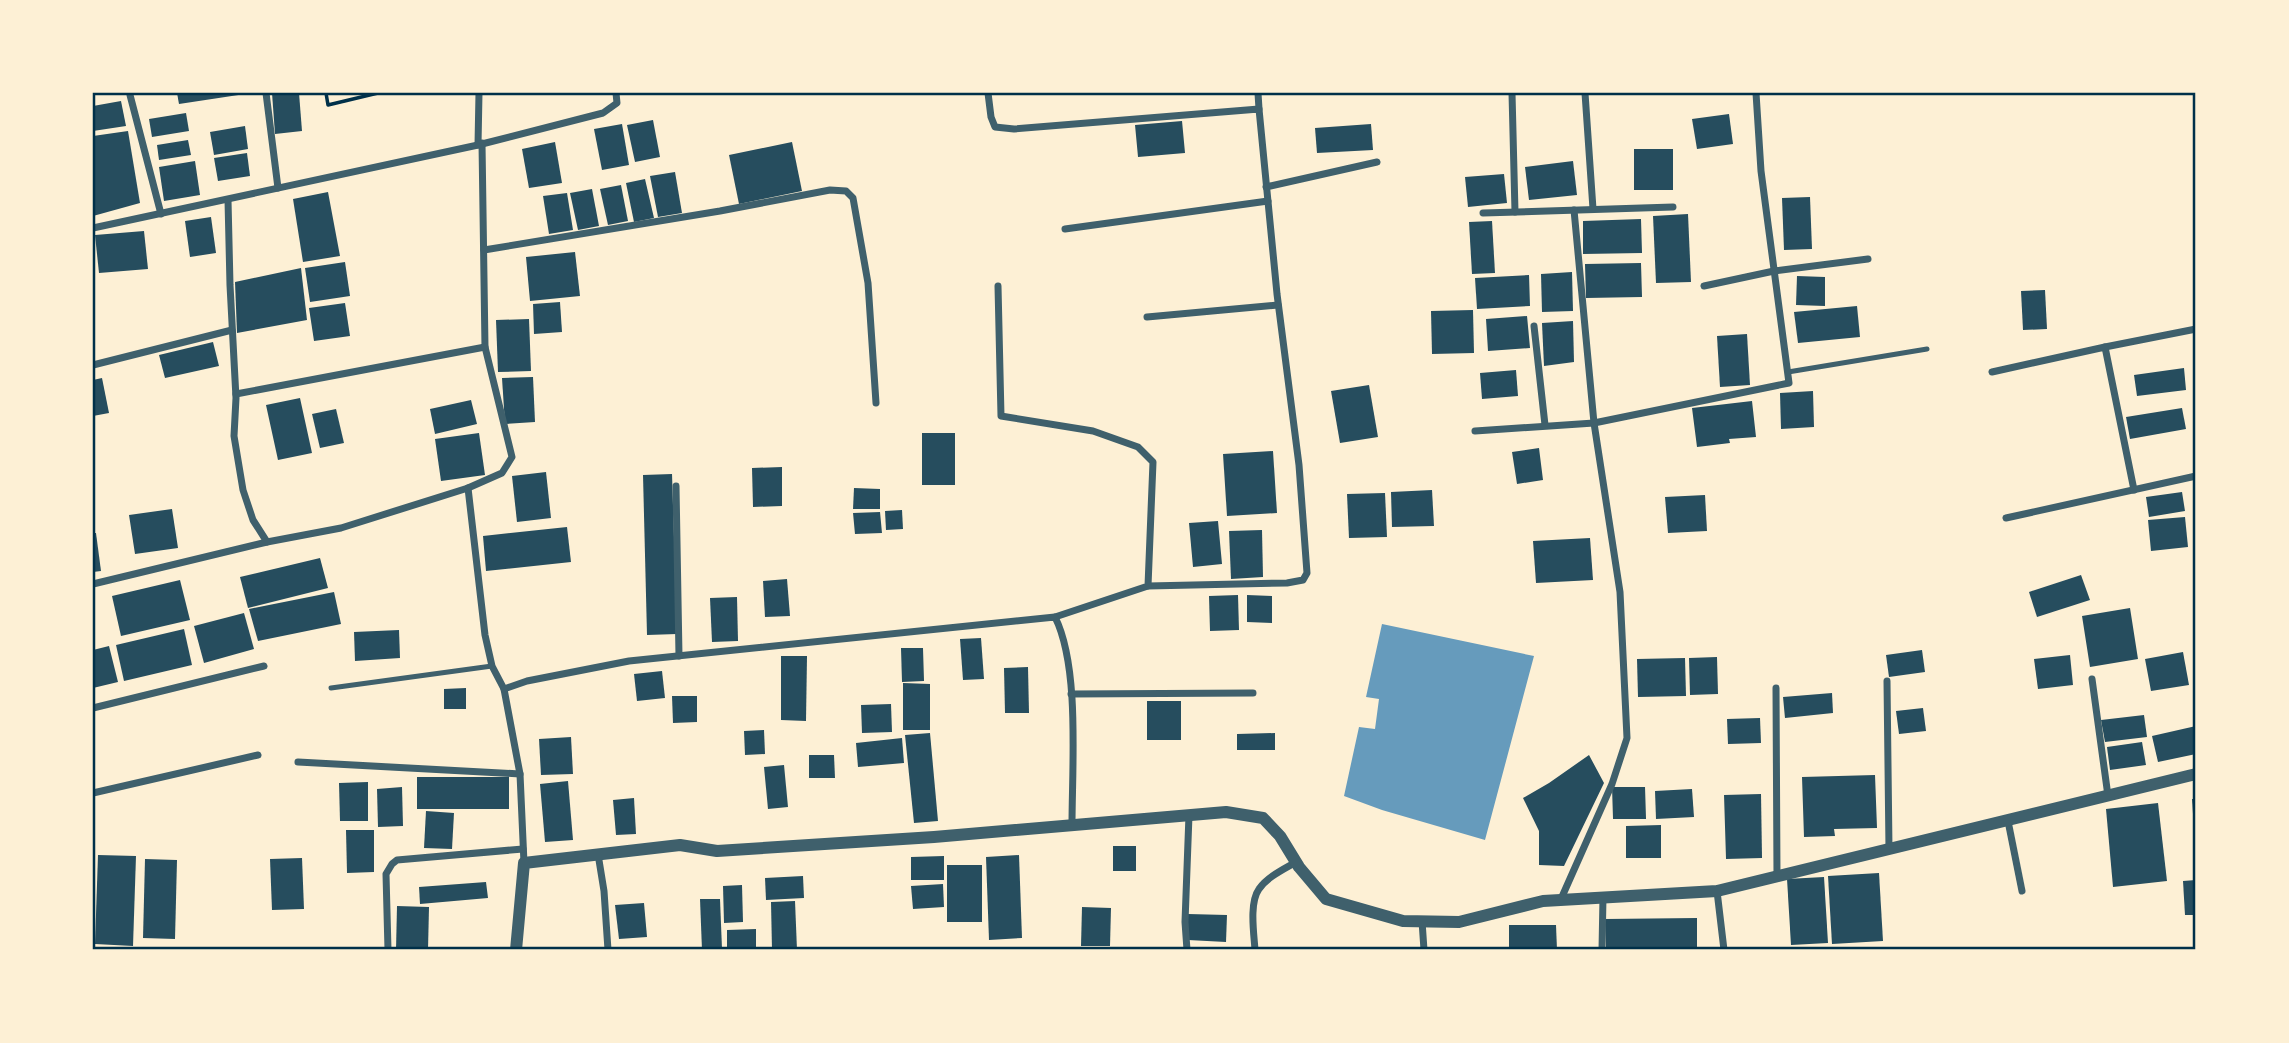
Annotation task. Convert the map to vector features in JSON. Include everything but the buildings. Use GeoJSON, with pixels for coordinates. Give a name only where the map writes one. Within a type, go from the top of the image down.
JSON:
{"type":"FeatureCollection","features":[{"type":"Feature","properties":{"kind":"street"},"geometry":{"type":"LineString","coordinates":[[266,93],[278,188]]}},
{"type":"Feature","properties":{"kind":"street"},"geometry":{"type":"LineString","coordinates":[[93,584],[267,542],[341,528],[468,488],[502,473],[512,457],[485,347],[479,93]]}},
{"type":"Feature","properties":{"kind":"street"},"geometry":{"type":"LineString","coordinates":[[93,228],[480,144],[603,113],[617,103],[617,93]]}},
{"type":"Feature","properties":{"kind":"street"},"geometry":{"type":"LineString","coordinates":[[988,93],[995,127],[1014,129],[1259,109]]}},
{"type":"Feature","properties":{"kind":"street"},"geometry":{"type":"LineString","coordinates":[[504,689],[527,681],[629,661],[1055,617],[1148,586],[1287,583],[1303,580],[1307,573],[1299,465],[1278,305],[1258,93]]}},
{"type":"Feature","properties":{"kind":"street"},"geometry":{"type":"LineString","coordinates":[[1512,93],[1515,212]]}},
{"type":"Feature","properties":{"kind":"street"},"geometry":{"type":"LineString","coordinates":[[1585,93],[1593,209]]}},
{"type":"Feature","properties":{"kind":"street"},"geometry":{"type":"LineString","coordinates":[[1475,431],[1594,423],[1789,383],[1761,171],[1756,93]]}},
{"type":"Feature","properties":{"kind":"street"},"geometry":{"type":"LineString","coordinates":[[130,95],[161,214]]}},
{"type":"Feature","properties":{"kind":"street"},"geometry":{"type":"LineString","coordinates":[[1266,187],[1377,162]]}},
{"type":"Feature","properties":{"kind":"street"},"geometry":{"type":"LineString","coordinates":[[484,250],[720,212],[830,190],[846,191],[852,198],[867,283],[876,404]]}},
{"type":"Feature","properties":{"kind":"street"},"geometry":{"type":"LineString","coordinates":[[228,200],[236,394],[234,436],[243,490],[253,520],[267,542]]}},
{"type":"Feature","properties":{"kind":"street"},"geometry":{"type":"LineString","coordinates":[[1065,229],[1268,201]]}},
{"type":"Feature","properties":{"kind":"street"},"geometry":{"type":"LineString","coordinates":[[1483,213],[1673,207]]}},
{"type":"Feature","properties":{"kind":"street"},"geometry":{"type":"LineString","coordinates":[[1561,899],[1612,784],[1627,738],[1620,592],[1594,423],[1574,210]]}},
{"type":"Feature","properties":{"kind":"street"},"geometry":{"type":"LineString","coordinates":[[1704,286],[1774,271],[1868,259]]}},
{"type":"Feature","properties":{"kind":"street"},"geometry":{"type":"LineString","coordinates":[[998,286],[1001,416],[1093,431],[1138,447],[1153,462],[1148,586]]}},
{"type":"Feature","properties":{"kind":"street"},"geometry":{"type":"LineString","coordinates":[[1147,317],[1278,305]]}},
{"type":"Feature","properties":{"kind":"street"},"geometry":{"type":"LineString","coordinates":[[1534,326],[1545,425]]}},
{"type":"Feature","properties":{"kind":"street"},"geometry":{"type":"LineString","coordinates":[[1992,372],[2196,329]]}},
{"type":"Feature","properties":{"kind":"street"},"geometry":{"type":"LineString","coordinates":[[93,366],[232,330]]}},
{"type":"Feature","properties":{"kind":"street"},"geometry":{"type":"LineString","coordinates":[[236,394],[485,347]]}},
{"type":"Feature","properties":{"kind":"street"},"geometry":{"type":"LineString","coordinates":[[2105,348],[2134,490]]}},
{"type":"Feature","properties":{"kind":"street"},"geometry":{"type":"LineString","coordinates":[[2006,518],[2196,476]]}},
{"type":"Feature","properties":{"kind":"street"},"geometry":{"type":"LineString","coordinates":[[677,486],[679,656]]}},
{"type":"Feature","properties":{"kind":"street"},"geometry":{"type":"LineString","coordinates":[[468,488],[485,635],[492,666],[504,689],[520,774],[523,856],[516,950]]}},
{"type":"Feature","properties":{"kind":"street"},"geometry":{"type":"LineString","coordinates":[[1055,617],[1062,629],[1071,694],[1072,825]]}},
{"type":"Feature","properties":{"kind":"street"},"geometry":{"type":"LineString","coordinates":[[93,708],[264,666]]}},
{"type":"Feature","properties":{"kind":"street"},"geometry":{"type":"LineString","coordinates":[[2092,679],[2108,796]]}},
{"type":"Feature","properties":{"kind":"street"},"geometry":{"type":"LineString","coordinates":[[1887,681],[1889,850]]}},
{"type":"Feature","properties":{"kind":"street"},"geometry":{"type":"LineString","coordinates":[[1776,688],[1777,877]]}},
{"type":"Feature","properties":{"kind":"street"},"geometry":{"type":"LineString","coordinates":[[1071,694],[1253,692]]}},
{"type":"Feature","properties":{"kind":"street"},"geometry":{"type":"LineString","coordinates":[[93,793],[258,755]]}},
{"type":"Feature","properties":{"kind":"street"},"geometry":{"type":"LineString","coordinates":[[298,762],[520,774]]}},
{"type":"Feature","properties":{"kind":"street"},"geometry":{"type":"LineString","coordinates":[[388,950],[387,874],[397,860],[598,854],[680,845],[717,852],[1226,812],[1263,818],[1280,836],[1296,862],[1326,899],[1403,921],[1459,922],[1543,901],[1717,891],[2196,774]]}},
{"type":"Feature","properties":{"kind":"street"},"geometry":{"type":"LineString","coordinates":[[1186,950],[1189,815]]}},
{"type":"Feature","properties":{"kind":"street"},"geometry":{"type":"LineString","coordinates":[[2008,821],[2022,891]]}},
{"type":"Feature","properties":{"kind":"street"},"geometry":{"type":"LineString","coordinates":[[598,854],[604,891],[608,950]]}},
{"type":"Feature","properties":{"kind":"street"},"geometry":{"type":"LineString","coordinates":[[1255,950],[1253,914],[1258,889],[1296,862]]}},
{"type":"Feature","properties":{"kind":"street"},"geometry":{"type":"LineString","coordinates":[[1717,891],[1724,950]]}},
{"type":"Feature","properties":{"kind":"street"},"geometry":{"type":"LineString","coordinates":[[1602,950],[1603,897]]}},
{"type":"Feature","properties":{"kind":"street"},"geometry":{"type":"LineString","coordinates":[[1422,921],[1424,950]]}},
{"type":"Feature","properties":{"kind":"lane"},"geometry":{"type":"LineString","coordinates":[[1788,372],[1927,349]]}},
{"type":"Feature","properties":{"kind":"lane"},"geometry":{"type":"LineString","coordinates":[[331,688],[492,666]]}},
{"type":"Feature","properties":{"kind":"path"},"geometry":{"type":"LineString","coordinates":[[326,93],[328,105],[378,93]]}},
{"type":"Feature","properties":{"kind":"water"},"geometry":{"type":"Polygon","coordinates":[[[1382,624],[1534,656],[1485,840],[1344,796],[1359,727],[1375,729],[1379,699],[1366,697],[1382,624]]]}}]}
